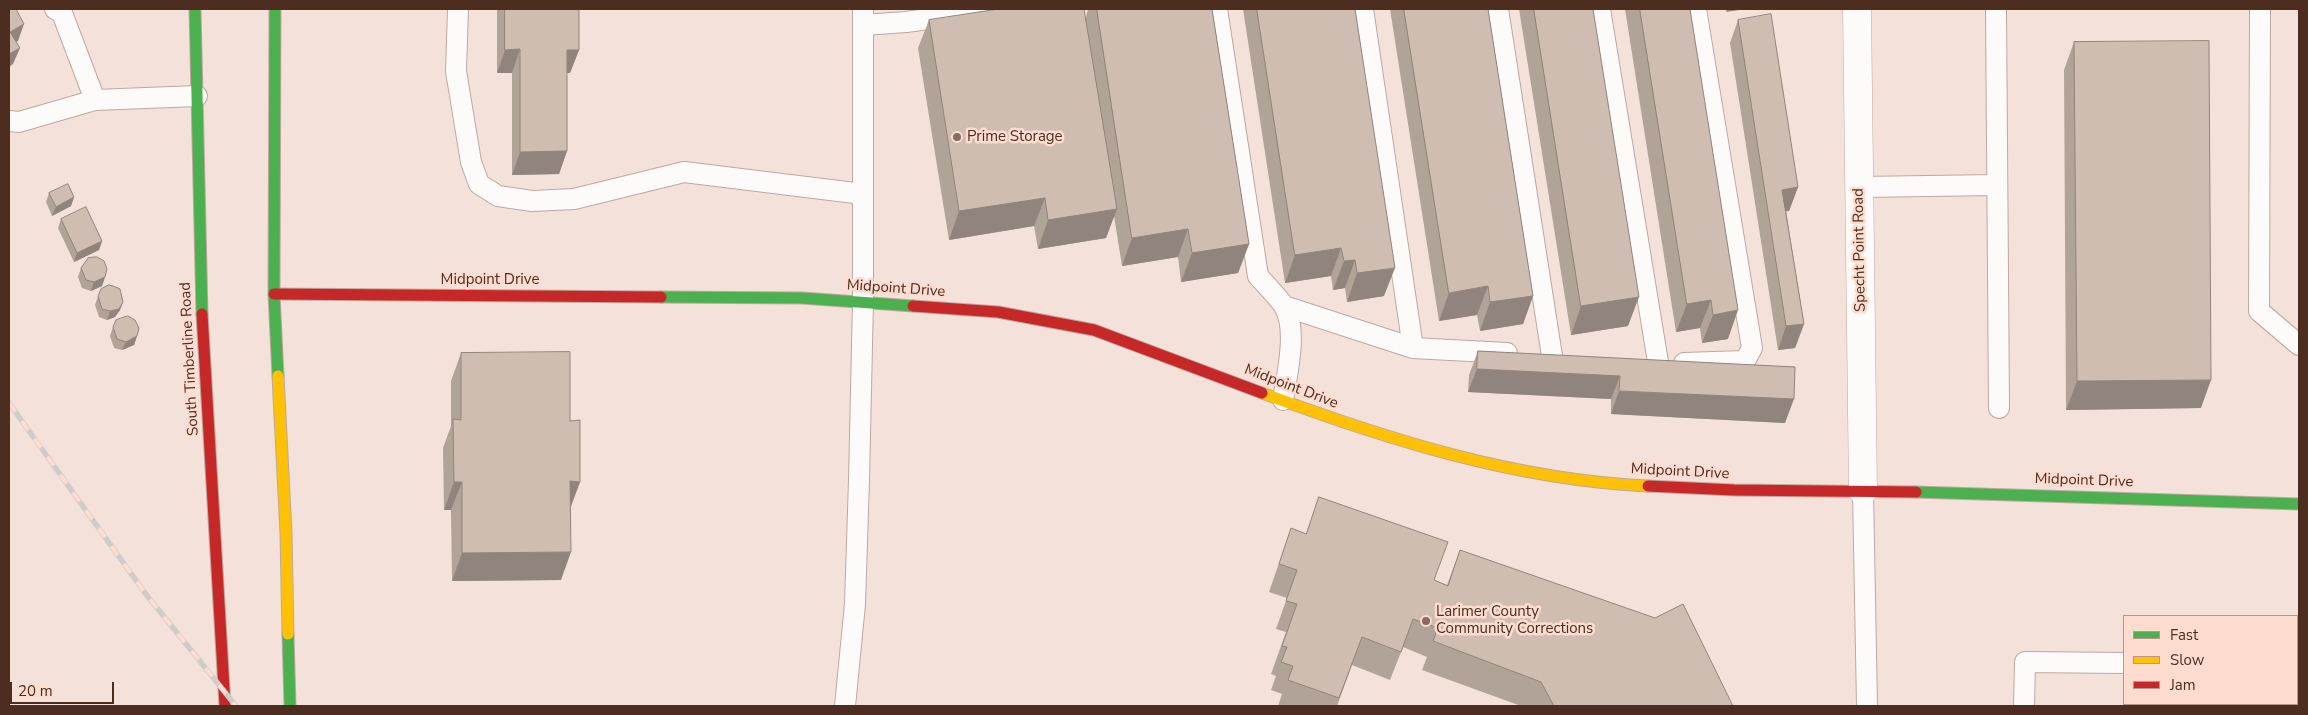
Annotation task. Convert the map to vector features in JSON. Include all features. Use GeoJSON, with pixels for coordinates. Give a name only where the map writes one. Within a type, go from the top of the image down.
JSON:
{"type":"FeatureCollection","features":[{"type":"Feature","properties":{"kind":"street","name":"South Timberline Road"},"geometry":{"type":"LineString","coordinates":[[194,9],[200,288],[225,706]]}},
{"type":"Feature","properties":{"kind":"street"},"geometry":{"type":"LineString","coordinates":[[275,9],[274,294],[286,533],[290,706]]}},
{"type":"Feature","properties":{"kind":"street","name":"Specht Point Road"},"geometry":{"type":"LineString","coordinates":[[1857,9],[1863,491]]}},
{"type":"Feature","properties":{"kind":"street","name":"Midpoint Drive"},"geometry":{"type":"LineString","coordinates":[[274,294],[634,295],[802,298],[998,312],[1094,330],[1336,420],[1417,446],[1543,474],[1627,485],[1734,490],[2053,495],[2299,504]]}},
{"type":"Feature","properties":{"kind":"lane"},"geometry":{"type":"LineString","coordinates":[[55,9],[62,13],[95,100]]}},
{"type":"Feature","properties":{"kind":"lane"},"geometry":{"type":"LineString","coordinates":[[458,9],[456,71],[471,162],[479,184],[498,196],[532,201],[574,199],[684,172],[863,194]]}},
{"type":"Feature","properties":{"kind":"lane"},"geometry":{"type":"LineString","coordinates":[[845,706],[855,604],[863,301],[863,17],[906,22],[1000,9]]}},
{"type":"Feature","properties":{"kind":"lane"},"geometry":{"type":"LineString","coordinates":[[1217,9],[1258,276],[1284,306],[1288,316],[1291,334],[1283,400]]}},
{"type":"Feature","properties":{"kind":"lane"},"geometry":{"type":"LineString","coordinates":[[1362,9],[1413,348]]}},
{"type":"Feature","properties":{"kind":"lane"},"geometry":{"type":"LineString","coordinates":[[1284,306],[1413,348],[1562,356],[1498,9]]}},
{"type":"Feature","properties":{"kind":"lane"},"geometry":{"type":"LineString","coordinates":[[1600,9],[1649,361],[1690,364],[1745,362],[1752,348],[1696,9]]}},
{"type":"Feature","properties":{"kind":"lane"},"geometry":{"type":"LineString","coordinates":[[1996,9],[1999,408]]}},
{"type":"Feature","properties":{"kind":"lane"},"geometry":{"type":"LineString","coordinates":[[2260,9],[2259,311],[2299,345]]}},
{"type":"Feature","properties":{"kind":"lane"},"geometry":{"type":"LineString","coordinates":[[9,121],[19,122],[95,100],[197,96]]}},
{"type":"Feature","properties":{"kind":"lane"},"geometry":{"type":"LineString","coordinates":[[1859,187],[1997,185]]}},
{"type":"Feature","properties":{"kind":"lane"},"geometry":{"type":"LineString","coordinates":[[1863,491],[1867,706]]}},
{"type":"Feature","properties":{"kind":"lane"},"geometry":{"type":"LineString","coordinates":[[2024,706],[2025,662],[2123,663]]}},
{"type":"Feature","properties":{"kind":"building"},"geometry":{"type":"Polygon","coordinates":[[[9,9],[16,9],[24,24],[10,32],[20,48],[9,54],[9,9]]]}},
{"type":"Feature","properties":{"kind":"building"},"geometry":{"type":"Polygon","coordinates":[[[505,9],[579,9],[579,50],[567,50],[567,151],[520,152],[520,49],[505,50],[505,9]]]}},
{"type":"Feature","properties":{"kind":"building"},"geometry":{"type":"Polygon","coordinates":[[[999,9],[1084,9],[1117,209],[1048,220],[1045,198],[959,211],[929,20],[999,9]]]}},
{"type":"Feature","properties":{"kind":"building"},"geometry":{"type":"Polygon","coordinates":[[[1097,9],[1212,9],[1249,244],[1192,253],[1188,229],[1132,238],[1097,9]]]}},
{"type":"Feature","properties":{"kind":"building"},"geometry":{"type":"Polygon","coordinates":[[[1257,9],[1355,9],[1395,268],[1357,273],[1355,260],[1344,261],[1341,248],[1295,255],[1257,9]]]}},
{"type":"Feature","properties":{"kind":"building"},"geometry":{"type":"Polygon","coordinates":[[[1404,9],[1488,9],[1533,296],[1490,302],[1488,286],[1449,293],[1404,9]]]}},
{"type":"Feature","properties":{"kind":"building"},"geometry":{"type":"Polygon","coordinates":[[[1534,9],[1593,9],[1639,297],[1581,306],[1534,9]]]}},
{"type":"Feature","properties":{"kind":"building"},"geometry":{"type":"Polygon","coordinates":[[[1640,9],[1690,9],[1738,310],[1713,315],[1711,300],[1687,304],[1640,9]]]}},
{"type":"Feature","properties":{"kind":"building"},"geometry":{"type":"Polygon","coordinates":[[[1771,14],[1798,187],[1782,190],[1804,324],[1786,326],[1738,20],[1771,14]]]}},
{"type":"Feature","properties":{"kind":"building"},"geometry":{"type":"Polygon","coordinates":[[[2209,41],[2211,380],[2077,381],[2074,42],[2209,41]]]}},
{"type":"Feature","properties":{"kind":"building"},"geometry":{"type":"Polygon","coordinates":[[[68,184],[74,197],[56,207],[49,193],[68,184]]]}},
{"type":"Feature","properties":{"kind":"building"},"geometry":{"type":"Polygon","coordinates":[[[86,207],[102,241],[77,253],[61,219],[86,207]]]}},
{"type":"Feature","properties":{"kind":"building"},"geometry":{"type":"Polygon","coordinates":[[[97,257],[104,261],[107,269],[105,277],[94,282],[86,280],[81,268],[88,258],[97,257]]]}},
{"type":"Feature","properties":{"kind":"building"},"geometry":{"type":"Polygon","coordinates":[[[109,285],[120,289],[123,302],[119,309],[110,311],[102,309],[98,296],[101,289],[109,285]]]}},
{"type":"Feature","properties":{"kind":"building"},"geometry":{"type":"Polygon","coordinates":[[[128,316],[135,320],[139,328],[137,336],[126,342],[117,339],[113,327],[116,320],[128,316]]]}},
{"type":"Feature","properties":{"kind":"building"},"geometry":{"type":"Polygon","coordinates":[[[1478,351],[1795,367],[1794,399],[1619,391],[1620,376],[1477,369],[1478,351]]]}},
{"type":"Feature","properties":{"kind":"building"},"geometry":{"type":"Polygon","coordinates":[[[570,352],[570,421],[580,420],[580,482],[570,481],[571,552],[462,553],[462,482],[454,482],[453,419],[461,420],[461,353],[570,352]]]}},
{"type":"Feature","properties":{"kind":"building","name":"Larimer County Community Corrections"},"geometry":{"type":"Polygon","coordinates":[[[1319,497],[1448,542],[1434,580],[1448,586],[1460,550],[1655,618],[1683,604],[1733,706],[1554,706],[1541,682],[1433,641],[1438,628],[1413,619],[1401,652],[1362,637],[1339,698],[1288,680],[1293,666],[1281,662],[1287,647],[1282,646],[1297,604],[1286,601],[1297,570],[1279,564],[1291,528],[1306,534],[1319,497]]]}},
{"type":"Feature","properties":{"kind":"railway"},"geometry":{"type":"LineString","coordinates":[[9,403],[145,593],[236,706]]}},
{"type":"Feature","properties":{"kind":"traffic: fast"},"geometry":{"type":"LineString","coordinates":[[195,9],[202,314]]}},
{"type":"Feature","properties":{"kind":"traffic: fast"},"geometry":{"type":"LineString","coordinates":[[275,9],[274,294],[278,376]]}},
{"type":"Feature","properties":{"kind":"traffic: fast"},"geometry":{"type":"LineString","coordinates":[[661,297],[802,298],[913,306]]}},
{"type":"Feature","properties":{"kind":"traffic: fast"},"geometry":{"type":"LineString","coordinates":[[1916,492],[2299,504]]}},
{"type":"Feature","properties":{"kind":"traffic: fast"},"geometry":{"type":"LineString","coordinates":[[288,634],[290,706]]}},
{"type":"Feature","properties":{"kind":"traffic: slow"},"geometry":{"type":"LineString","coordinates":[[278,376],[286,533],[288,634]]}},
{"type":"Feature","properties":{"kind":"traffic: slow"},"geometry":{"type":"LineString","coordinates":[[1262,393],[1404,441],[1500,466],[1598,482],[1648,486]]}},
{"type":"Feature","properties":{"kind":"traffic: jam"},"geometry":{"type":"LineString","coordinates":[[274,294],[661,297]]}},
{"type":"Feature","properties":{"kind":"traffic: jam"},"geometry":{"type":"LineString","coordinates":[[913,306],[998,312],[1094,330],[1262,393]]}},
{"type":"Feature","properties":{"kind":"traffic: jam"},"geometry":{"type":"LineString","coordinates":[[202,314],[225,706]]}},
{"type":"Feature","properties":{"kind":"traffic: jam"},"geometry":{"type":"LineString","coordinates":[[1648,486],[1734,490],[1916,492]]}},
{"type":"Feature","properties":{"kind":"place","name":"Prime Storage"},"geometry":{"type":"Point","coordinates":[957,137]}},
{"type":"Feature","properties":{"kind":"place","name":"Larimer County Community Corrections"},"geometry":{"type":"Point","coordinates":[1426,621]}}]}
